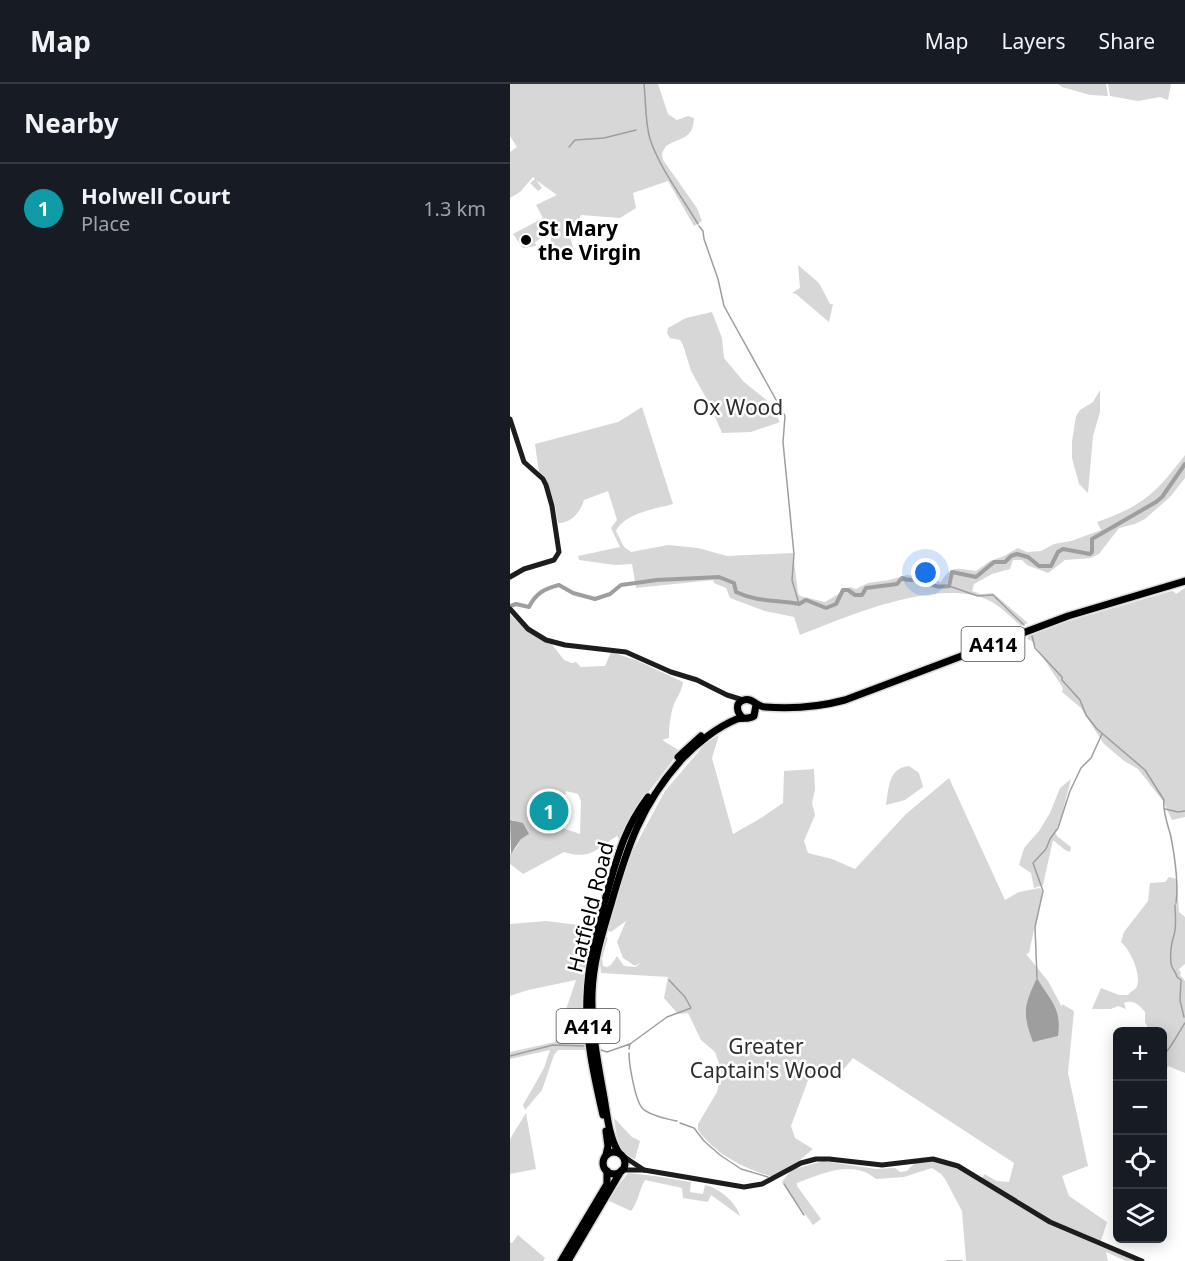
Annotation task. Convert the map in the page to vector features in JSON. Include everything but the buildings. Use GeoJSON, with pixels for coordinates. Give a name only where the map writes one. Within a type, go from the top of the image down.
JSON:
{"type":"FeatureCollection","features":[{"type":"Feature","properties":{"kind":"highway","name":"A414"},"geometry":{"type":"LineString","coordinates":[[756,709],[805,707],[845,700],[1047,623],[1185,583]]}},
{"type":"Feature","properties":{"kind":"highway"},"geometry":{"type":"LineString","coordinates":[[743,718],[738,704],[750,700],[756,709]]}},
{"type":"Feature","properties":{"kind":"highway","name":"Hatfield Road"},"geometry":{"type":"LineString","coordinates":[[606,1155],[608,1140],[586,1012],[592,966],[618,853],[631,822],[684,750],[695,740],[732,717],[738,704]]}},
{"type":"Feature","properties":{"kind":"highway","name":"Hatfield Road"},"geometry":{"type":"LineString","coordinates":[[592,966],[628,845],[645,810],[669,774],[689,752],[736,720],[751,718],[756,709]]}},
{"type":"Feature","properties":{"kind":"highway","name":"Hatfield Road"},"geometry":{"type":"LineString","coordinates":[[590,978],[595,1046],[609,1128],[614,1145],[621,1154]]}},
{"type":"Feature","properties":{"kind":"highway"},"geometry":{"type":"LineString","coordinates":[[561,1261],[607,1184],[607,1171],[603,1163],[606,1155],[612,1152],[621,1154],[625,1161],[622,1170],[568,1261]]}},
{"type":"Feature","properties":{"kind":"highway"},"geometry":{"type":"LineString","coordinates":[[607,1171],[612,1173],[622,1170]]}},
{"type":"Feature","properties":{"kind":"main road"},"geometry":{"type":"LineString","coordinates":[[510,419],[525,464],[541,477],[546,485],[559,549],[558,556],[551,561],[524,569],[510,577]]}},
{"type":"Feature","properties":{"kind":"main road"},"geometry":{"type":"LineString","coordinates":[[510,609],[528,629],[546,640],[565,645],[626,652],[738,704]]}},
{"type":"Feature","properties":{"kind":"main road"},"geometry":{"type":"LineString","coordinates":[[621,1154],[642,1170]]}},
{"type":"Feature","properties":{"kind":"main road"},"geometry":{"type":"LineString","coordinates":[[622,1170],[633,1168],[734,1187],[754,1186],[775,1178],[801,1163],[815,1159],[882,1166],[933,1159],[958,1166],[1050,1222],[1142,1261]]}},
{"type":"Feature","properties":{"kind":"main road"},"geometry":{"type":"LineString","coordinates":[[612,1184],[626,1172],[642,1170]]}},
{"type":"Feature","properties":{"kind":"green space"},"geometry":{"type":"Polygon","coordinates":[[[510,84],[658,84],[668,114],[677,120],[688,116],[694,118],[688,134],[666,146],[662,153],[663,160],[697,208],[702,221],[694,226],[668,181],[633,193],[636,208],[620,218],[581,215],[574,230],[568,231],[574,250],[559,251],[551,248],[551,232],[535,242],[536,246],[523,248],[513,234],[543,218],[536,205],[557,195],[536,180],[542,188],[538,191],[530,183],[535,179],[533,177],[520,192],[510,198],[510,152],[517,147],[510,136],[510,84]]]}},
{"type":"Feature","properties":{"kind":"green space"},"geometry":{"type":"Polygon","coordinates":[[[1058,84],[1106,84],[1108,96],[1090,95],[1058,84]]]}},
{"type":"Feature","properties":{"kind":"green space"},"geometry":{"type":"Polygon","coordinates":[[[1108,84],[1171,84],[1168,100],[1160,97],[1138,101],[1110,96],[1108,84]]]}},
{"type":"Feature","properties":{"kind":"green space"},"geometry":{"type":"Polygon","coordinates":[[[798,265],[819,283],[830,304],[833,304],[829,322],[792,293],[800,288],[798,265]]]}},
{"type":"Feature","properties":{"kind":"green space","name":"Ox Wood"},"geometry":{"type":"Polygon","coordinates":[[[712,312],[722,338],[724,358],[744,382],[769,402],[780,422],[751,432],[722,433],[691,371],[683,345],[680,340],[670,338],[667,333],[668,328],[686,318],[712,312]]]}},
{"type":"Feature","properties":{"kind":"green space"},"geometry":{"type":"Polygon","coordinates":[[[1100,390],[1100,412],[1093,436],[1088,493],[1079,484],[1072,458],[1072,442],[1076,416],[1080,410],[1093,402],[1100,390]]]}},
{"type":"Feature","properties":{"kind":"green space"},"geometry":{"type":"Polygon","coordinates":[[[642,407],[673,504],[633,516],[620,525],[616,531],[624,547],[631,552],[668,545],[698,548],[727,556],[793,553],[798,593],[800,596],[825,602],[850,587],[856,589],[868,583],[907,575],[941,582],[952,570],[976,571],[990,561],[1018,548],[1027,552],[1041,551],[1054,544],[1071,541],[1101,530],[1097,522],[1126,510],[1147,497],[1157,489],[1185,455],[1185,478],[1171,496],[1145,519],[1119,528],[1099,554],[1091,558],[1065,560],[1048,573],[1027,565],[1022,560],[1013,560],[1010,569],[992,574],[974,584],[972,591],[981,594],[993,593],[1028,623],[1021,626],[992,602],[971,595],[948,593],[896,601],[800,635],[794,617],[765,611],[730,598],[726,588],[714,583],[713,580],[636,588],[632,564],[615,565],[579,560],[578,556],[620,547],[611,528],[617,520],[608,491],[584,500],[574,516],[567,522],[558,523],[555,505],[546,479],[539,472],[535,444],[618,422],[642,407]]]}},
{"type":"Feature","properties":{"kind":"green space"},"geometry":{"type":"Polygon","coordinates":[[[1185,588],[1185,817],[1172,820],[1163,801],[1138,769],[1124,761],[1103,743],[1081,708],[1062,692],[1063,688],[1032,641],[1027,639],[1029,636],[1069,621],[1168,592],[1173,591],[1176,594],[1185,588]]]}},
{"type":"Feature","properties":{"kind":"green space"},"geometry":{"type":"Polygon","coordinates":[[[510,614],[527,631],[551,643],[564,660],[576,662],[581,667],[605,666],[611,652],[636,660],[683,682],[672,712],[669,738],[662,740],[680,751],[631,815],[620,841],[617,836],[586,854],[564,852],[523,874],[510,864],[510,854],[521,839],[514,820],[510,820],[510,614]],[[566,791],[564,804],[544,806],[548,823],[580,834],[581,801],[578,794],[566,791]]]}},
{"type":"Feature","properties":{"kind":"green space","name":"Greater Captain's Wood"},"geometry":{"type":"Polygon","coordinates":[[[719,735],[712,758],[733,834],[783,803],[784,771],[814,769],[815,790],[812,803],[815,815],[804,841],[808,853],[832,859],[855,869],[906,814],[949,778],[1005,900],[1019,892],[1040,888],[1042,891],[1029,953],[1026,954],[1048,981],[1062,1007],[1062,1004],[1074,1011],[1068,1073],[1088,1166],[1062,1176],[1069,1196],[1107,1222],[1101,1241],[1106,1247],[1136,1261],[1126,1261],[1106,1252],[1108,1261],[966,1261],[962,1211],[945,1179],[932,1168],[904,1177],[876,1179],[857,1170],[837,1170],[797,1183],[821,1219],[813,1225],[782,1182],[791,1170],[823,1161],[876,1169],[895,1168],[900,1172],[907,1171],[914,1164],[932,1161],[954,1166],[982,1179],[984,1174],[997,1181],[1009,1182],[1014,1163],[853,1058],[838,1076],[814,1072],[810,1075],[791,1126],[795,1138],[813,1149],[793,1166],[773,1177],[752,1170],[731,1159],[705,1139],[698,1130],[698,1124],[717,1092],[722,1072],[715,1052],[701,1040],[688,1013],[678,1014],[664,998],[668,977],[601,973],[600,964],[604,938],[608,937],[602,959],[603,966],[611,965],[617,956],[624,966],[636,967],[641,962],[635,966],[623,958],[617,942],[626,921],[611,932],[606,930],[625,865],[665,791],[705,744],[719,735]],[[1037,978],[1030,1033],[1034,1041],[1046,994],[1037,978]]]}},
{"type":"Feature","properties":{"kind":"green space"},"geometry":{"type":"Polygon","coordinates":[[[909,766],[919,773],[923,787],[905,800],[886,805],[893,775],[909,766]]]}},
{"type":"Feature","properties":{"kind":"green space"},"geometry":{"type":"Polygon","coordinates":[[[1071,779],[1055,833],[1071,847],[1070,852],[1053,840],[1043,885],[1034,888],[1031,873],[1019,865],[1024,848],[1039,831],[1050,813],[1060,788],[1071,779]]]}},
{"type":"Feature","properties":{"kind":"green space"},"geometry":{"type":"Polygon","coordinates":[[[1169,877],[1177,879],[1179,912],[1185,917],[1185,964],[1179,969],[1185,981],[1185,1073],[1168,1066],[1167,1069],[1167,1027],[1148,1027],[1145,1022],[1145,1012],[1136,1003],[1124,1003],[1126,1009],[1118,1006],[1111,1009],[1092,1009],[1101,988],[1119,995],[1128,995],[1136,988],[1137,970],[1121,942],[1124,932],[1148,901],[1150,883],[1165,882],[1169,877]]]}},
{"type":"Feature","properties":{"kind":"green space"},"geometry":{"type":"Polygon","coordinates":[[[546,921],[595,927],[586,1044],[585,1050],[558,1050],[554,1055],[542,1090],[525,1110],[523,1105],[544,1068],[550,1050],[510,1059],[510,1052],[555,1042],[576,980],[510,996],[510,924],[546,921]]]}},
{"type":"Feature","properties":{"kind":"green space"},"geometry":{"type":"Polygon","coordinates":[[[526,1113],[536,1169],[510,1174],[510,1139],[526,1113]]]}},
{"type":"Feature","properties":{"kind":"green space"},"geometry":{"type":"Polygon","coordinates":[[[614,1118],[632,1137],[640,1141],[635,1159],[629,1157],[621,1148],[614,1118]]]}},
{"type":"Feature","properties":{"kind":"green space"},"geometry":{"type":"Polygon","coordinates":[[[628,1173],[691,1182],[690,1192],[703,1194],[705,1185],[721,1192],[731,1201],[740,1216],[711,1195],[708,1202],[683,1198],[682,1188],[645,1180],[631,1211],[607,1200],[628,1173]]]}},
{"type":"Feature","properties":{"kind":"green space"},"geometry":{"type":"Polygon","coordinates":[[[518,1235],[545,1258],[543,1261],[510,1261],[510,1242],[512,1243],[518,1235]]]}},
{"type":"Feature","properties":{"kind":"shaded area"},"geometry":{"type":"Polygon","coordinates":[[[510,820],[523,823],[529,834],[521,839],[511,854],[510,820]]]}},
{"type":"Feature","properties":{"kind":"shaded area"},"geometry":{"type":"Polygon","coordinates":[[[1037,978],[1057,1011],[1059,1026],[1058,1036],[1033,1042],[1027,1024],[1026,1009],[1029,995],[1037,978]]]}},
{"type":"Feature","properties":{"kind":"waterway"},"geometry":{"type":"LineString","coordinates":[[644,84],[647,126],[654,150],[698,224]]}},
{"type":"Feature","properties":{"kind":"waterway"},"geometry":{"type":"LineString","coordinates":[[569,147],[575,140],[604,138],[636,130]]}},
{"type":"Feature","properties":{"kind":"waterway"},"geometry":{"type":"LineString","coordinates":[[699,226],[703,231],[724,306],[785,416],[783,442],[794,554],[792,580],[799,604]]}},
{"type":"Feature","properties":{"kind":"waterway"},"geometry":{"type":"LineString","coordinates":[[510,606],[516,604],[529,607],[541,592],[559,585],[573,593],[595,599],[610,594],[621,585],[657,580],[719,577],[734,583],[736,592],[752,598],[799,604],[806,600],[826,608],[836,604],[843,590],[862,595],[866,588],[897,584],[902,578],[921,580],[936,586],[949,586],[952,572],[976,577],[994,562],[1005,562],[1017,554],[1028,557],[1039,566],[1051,566],[1058,552],[1063,549],[1090,554],[1092,539],[1156,502],[1185,464]]}},
{"type":"Feature","properties":{"kind":"waterway"},"geometry":{"type":"LineString","coordinates":[[949,586],[978,596],[993,595],[1024,625]]}},
{"type":"Feature","properties":{"kind":"waterway"},"geometry":{"type":"LineString","coordinates":[[1032,636],[1035,648],[1080,700],[1086,715],[1097,729],[1145,770],[1164,800],[1176,870],[1176,903]]}},
{"type":"Feature","properties":{"kind":"waterway"},"geometry":{"type":"LineString","coordinates":[[1037,978],[1035,927],[1043,891],[1033,863],[1046,849],[1058,828],[1070,791],[1081,768],[1091,758],[1102,734]]}},
{"type":"Feature","properties":{"kind":"waterway"},"geometry":{"type":"LineString","coordinates":[[1165,809],[1185,811]]}},
{"type":"Feature","properties":{"kind":"waterway"},"geometry":{"type":"LineString","coordinates":[[1175,905],[1171,964],[1177,977],[1181,980],[1180,1000],[1184,1017]]}},
{"type":"Feature","properties":{"kind":"waterway"},"geometry":{"type":"LineString","coordinates":[[630,1044],[667,1017],[691,1008],[685,997],[669,980]]}},
{"type":"Feature","properties":{"kind":"waterway"},"geometry":{"type":"LineString","coordinates":[[1167,1051],[1185,1023]]}},
{"type":"Feature","properties":{"kind":"waterway"},"geometry":{"type":"LineString","coordinates":[[601,1050],[607,1052],[630,1044],[629,1049]]}},
{"type":"Feature","properties":{"kind":"waterway"},"geometry":{"type":"LineString","coordinates":[[510,1056],[553,1045],[585,1046]]}},
{"type":"Feature","properties":{"kind":"waterway"},"geometry":{"type":"LineString","coordinates":[[629,1053],[633,1082],[642,1108],[654,1115],[677,1121]]}},
{"type":"Feature","properties":{"kind":"waterway"},"geometry":{"type":"LineString","coordinates":[[680,1123],[694,1128],[704,1141],[720,1155],[741,1169],[768,1177]]}},
{"type":"Feature","properties":{"kind":"waterway"},"geometry":{"type":"LineString","coordinates":[[784,1184],[804,1215]]}},
{"type":"Feature","properties":{"kind":"waterway"},"geometry":{"type":"LineString","coordinates":[[947,1261],[962,1261]]}},
{"type":"Feature","properties":{"kind":"place","name":"St Mary the Virgin"},"geometry":{"type":"Point","coordinates":[526,240]}},
{"type":"Feature","properties":{"kind":"place","name":"Holwell Court"},"geometry":{"type":"Point","coordinates":[549,811]}}]}
